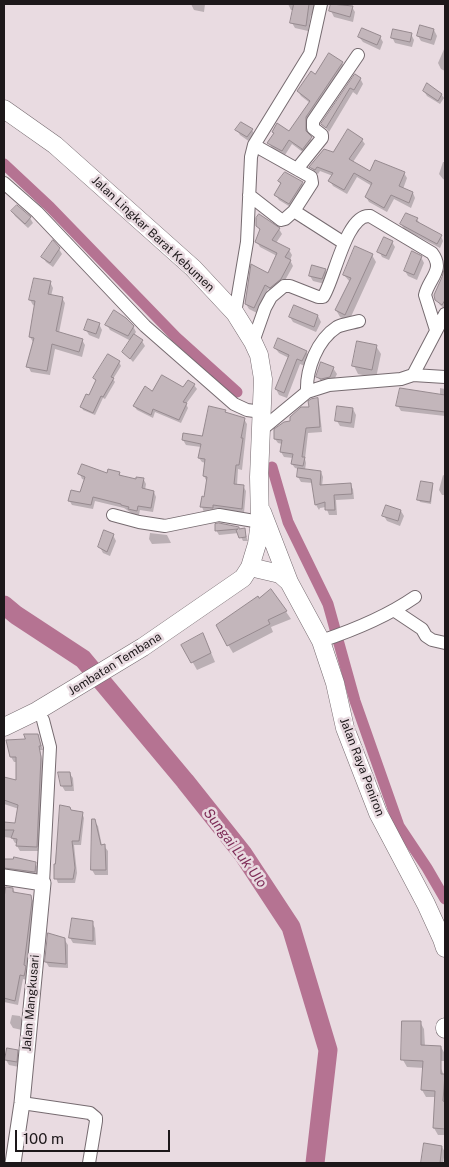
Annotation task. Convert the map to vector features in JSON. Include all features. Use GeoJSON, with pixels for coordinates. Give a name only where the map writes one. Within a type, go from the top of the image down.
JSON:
{"type":"FeatureCollection","features":[{"type":"Feature","properties":{"kind":"main road","name":"Jalan Lingkar Barat Kebumen"},"geometry":{"type":"LineString","coordinates":[[4,108],[55,145],[193,268],[235,313],[259,355],[263,379],[259,454],[260,513],[257,544],[250,567],[243,578],[182,622]]}},
{"type":"Feature","properties":{"kind":"main road","name":"Jalan Raya Peniron"},"geometry":{"type":"LineString","coordinates":[[260,513],[289,582],[329,639],[335,683],[345,728],[378,813],[426,904],[445,948]]}},
{"type":"Feature","properties":{"kind":"main road"},"geometry":{"type":"LineString","coordinates":[[250,567],[280,574],[289,582]]}},
{"type":"Feature","properties":{"kind":"main road","name":"Jembatan Tembana"},"geometry":{"type":"LineString","coordinates":[[4,727],[45,712],[182,622]]}},
{"type":"Feature","properties":{"kind":"street"},"geometry":{"type":"LineString","coordinates":[[235,313],[247,242],[251,157],[254,145],[310,54],[321,4]]}},
{"type":"Feature","properties":{"kind":"street"},"geometry":{"type":"LineString","coordinates":[[297,170],[322,138],[322,135],[312,128],[313,121],[358,55]]}},
{"type":"Feature","properties":{"kind":"street"},"geometry":{"type":"LineString","coordinates":[[249,194],[281,220],[285,219],[294,210],[312,183],[311,177],[254,145]]}},
{"type":"Feature","properties":{"kind":"street"},"geometry":{"type":"LineString","coordinates":[[4,183],[37,212],[145,326],[234,404],[247,410],[262,412]]}},
{"type":"Feature","properties":{"kind":"street"},"geometry":{"type":"LineString","coordinates":[[294,210],[344,243]]}},
{"type":"Feature","properties":{"kind":"street"},"geometry":{"type":"LineString","coordinates":[[253,342],[271,297],[284,286],[290,286],[318,298],[325,295],[344,243],[359,220],[366,216],[370,216],[432,253],[436,259],[438,267],[425,296],[436,330]]}},
{"type":"Feature","properties":{"kind":"street"},"geometry":{"type":"LineString","coordinates":[[413,375],[444,314]]}},
{"type":"Feature","properties":{"kind":"street"},"geometry":{"type":"LineString","coordinates":[[307,392],[308,370],[321,344],[329,333],[338,326],[359,321]]}},
{"type":"Feature","properties":{"kind":"street"},"geometry":{"type":"LineString","coordinates":[[261,430],[307,392],[329,385],[401,378],[413,375],[445,377]]}},
{"type":"Feature","properties":{"kind":"street"},"geometry":{"type":"LineString","coordinates":[[113,515],[165,526],[219,515],[260,513]]}},
{"type":"Feature","properties":{"kind":"street"},"geometry":{"type":"LineString","coordinates":[[329,639],[352,632],[395,611],[415,597]]}},
{"type":"Feature","properties":{"kind":"street"},"geometry":{"type":"LineString","coordinates":[[395,611],[422,629],[426,636],[432,640],[445,643]]}},
{"type":"Feature","properties":{"kind":"street"},"geometry":{"type":"LineString","coordinates":[[4,877],[43,883],[50,747],[45,712]]}},
{"type":"Feature","properties":{"kind":"street","name":"Jalan Mangkusari"},"geometry":{"type":"LineString","coordinates":[[13,1163],[22,1103],[43,883]]}},
{"type":"Feature","properties":{"kind":"street"},"geometry":{"type":"LineString","coordinates":[[22,1103],[93,1115],[96,1121],[90,1163]]}},
{"type":"Feature","properties":{"kind":"building"},"geometry":{"type":"Polygon","coordinates":[[[294,4],[309,4],[306,26],[290,23],[294,4]]]}},
{"type":"Feature","properties":{"kind":"building"},"geometry":{"type":"Polygon","coordinates":[[[331,4],[353,6],[350,17],[329,11],[331,4]]]}},
{"type":"Feature","properties":{"kind":"building"},"geometry":{"type":"Polygon","coordinates":[[[420,25],[434,29],[431,40],[417,36],[420,25]]]}},
{"type":"Feature","properties":{"kind":"building"},"geometry":{"type":"Polygon","coordinates":[[[362,28],[381,36],[377,45],[358,37],[362,28]]]}},
{"type":"Feature","properties":{"kind":"building"},"geometry":{"type":"Polygon","coordinates":[[[393,29],[412,33],[410,42],[391,38],[393,29]]]}},
{"type":"Feature","properties":{"kind":"building"},"geometry":{"type":"Polygon","coordinates":[[[329,53],[343,62],[306,117],[306,131],[312,137],[302,150],[289,140],[282,151],[267,143],[274,133],[272,132],[277,123],[289,131],[310,101],[297,91],[311,71],[315,74],[329,53]]]}},
{"type":"Feature","properties":{"kind":"building"},"geometry":{"type":"Polygon","coordinates":[[[355,74],[361,78],[354,90],[350,88],[326,128],[321,124],[355,74]]]}},
{"type":"Feature","properties":{"kind":"building"},"geometry":{"type":"Polygon","coordinates":[[[427,83],[442,94],[438,101],[423,91],[427,83]]]}},
{"type":"Feature","properties":{"kind":"building"},"geometry":{"type":"Polygon","coordinates":[[[241,122],[253,129],[247,137],[235,130],[241,122]]]}},
{"type":"Feature","properties":{"kind":"building"},"geometry":{"type":"Polygon","coordinates":[[[348,129],[363,139],[349,159],[370,171],[375,160],[405,172],[399,186],[413,192],[409,203],[391,195],[384,208],[365,197],[372,183],[354,173],[344,190],[328,181],[333,173],[317,167],[315,170],[309,167],[324,149],[333,152],[348,129]]]}},
{"type":"Feature","properties":{"kind":"building"},"geometry":{"type":"Polygon","coordinates":[[[285,172],[303,182],[289,204],[274,195],[281,183],[278,181],[285,172]]]}},
{"type":"Feature","properties":{"kind":"building"},"geometry":{"type":"Polygon","coordinates":[[[17,205],[31,217],[25,224],[11,211],[17,205]]]}},
{"type":"Feature","properties":{"kind":"building"},"geometry":{"type":"Polygon","coordinates":[[[406,213],[418,218],[416,221],[442,235],[437,244],[400,224],[406,213]]]}},
{"type":"Feature","properties":{"kind":"building"},"geometry":{"type":"Polygon","coordinates":[[[259,214],[280,228],[272,240],[290,249],[285,257],[291,260],[281,279],[270,288],[265,285],[254,308],[245,304],[251,264],[268,273],[277,253],[255,242],[260,229],[256,226],[256,218],[259,214]]]}},
{"type":"Feature","properties":{"kind":"building"},"geometry":{"type":"Polygon","coordinates":[[[384,237],[393,241],[386,256],[377,252],[384,237]]]}},
{"type":"Feature","properties":{"kind":"building"},"geometry":{"type":"Polygon","coordinates":[[[53,240],[60,248],[50,263],[41,257],[53,240]]]}},
{"type":"Feature","properties":{"kind":"building"},"geometry":{"type":"Polygon","coordinates":[[[355,246],[373,254],[345,315],[335,310],[351,278],[343,275],[355,246]]]}},
{"type":"Feature","properties":{"kind":"building"},"geometry":{"type":"Polygon","coordinates":[[[412,251],[422,256],[414,275],[404,271],[412,251]]]}},
{"type":"Feature","properties":{"kind":"building"},"geometry":{"type":"Polygon","coordinates":[[[312,265],[326,269],[322,279],[309,276],[312,265]]]}},
{"type":"Feature","properties":{"kind":"building"},"geometry":{"type":"Polygon","coordinates":[[[445,266],[445,300],[442,305],[435,300],[434,295],[445,266]]]}},
{"type":"Feature","properties":{"kind":"building"},"geometry":{"type":"Polygon","coordinates":[[[34,278],[51,281],[48,294],[63,297],[56,331],[83,339],[79,352],[52,344],[47,371],[26,367],[34,338],[29,337],[35,301],[29,300],[34,278]]]}},
{"type":"Feature","properties":{"kind":"building"},"geometry":{"type":"Polygon","coordinates":[[[294,305],[318,315],[314,327],[289,317],[294,305]]]}},
{"type":"Feature","properties":{"kind":"building"},"geometry":{"type":"Polygon","coordinates":[[[114,310],[134,326],[128,336],[105,325],[114,310]]]}},
{"type":"Feature","properties":{"kind":"building"},"geometry":{"type":"Polygon","coordinates":[[[88,319],[100,323],[96,334],[84,330],[88,319]]]}},
{"type":"Feature","properties":{"kind":"building"},"geometry":{"type":"Polygon","coordinates":[[[134,334],[143,340],[130,359],[122,352],[134,334]]]}},
{"type":"Feature","properties":{"kind":"building"},"geometry":{"type":"Polygon","coordinates":[[[278,338],[307,351],[302,361],[297,359],[284,393],[275,389],[289,355],[274,348],[278,338]]]}},
{"type":"Feature","properties":{"kind":"building"},"geometry":{"type":"Polygon","coordinates":[[[357,341],[377,345],[372,370],[352,366],[357,341]]]}},
{"type":"Feature","properties":{"kind":"building"},"geometry":{"type":"Polygon","coordinates":[[[108,354],[120,361],[111,377],[114,378],[103,397],[101,396],[93,413],[80,407],[86,394],[89,395],[96,380],[93,378],[108,354]]]}},
{"type":"Feature","properties":{"kind":"building"},"geometry":{"type":"Polygon","coordinates":[[[321,362],[334,367],[330,377],[321,379],[316,377],[321,362]]]}},
{"type":"Feature","properties":{"kind":"building"},"geometry":{"type":"Polygon","coordinates":[[[162,375],[183,387],[188,380],[195,384],[183,402],[187,403],[179,420],[153,409],[151,415],[133,406],[145,386],[152,391],[162,375]]]}},
{"type":"Feature","properties":{"kind":"building"},"geometry":{"type":"Polygon","coordinates":[[[400,388],[445,395],[445,412],[396,406],[400,388]]]}},
{"type":"Feature","properties":{"kind":"building"},"geometry":{"type":"Polygon","coordinates":[[[318,398],[320,427],[306,428],[302,457],[305,457],[303,466],[291,464],[293,454],[280,452],[282,440],[274,439],[274,429],[284,422],[290,421],[290,417],[301,407],[309,407],[308,401],[318,398]]]}},
{"type":"Feature","properties":{"kind":"building"},"geometry":{"type":"Polygon","coordinates":[[[209,406],[226,410],[225,412],[245,418],[239,465],[236,465],[234,484],[244,485],[242,509],[213,505],[213,508],[200,507],[202,496],[204,497],[207,477],[203,476],[205,459],[198,458],[201,444],[182,440],[183,433],[202,436],[209,406]]]}},
{"type":"Feature","properties":{"kind":"building"},"geometry":{"type":"Polygon","coordinates":[[[337,406],[353,408],[351,423],[335,421],[337,406]]]}},
{"type":"Feature","properties":{"kind":"building"},"geometry":{"type":"Polygon","coordinates":[[[82,464],[107,473],[108,469],[120,472],[119,475],[136,479],[136,477],[144,478],[142,488],[154,491],[151,508],[138,506],[137,511],[128,509],[129,507],[121,504],[93,497],[91,505],[68,501],[71,490],[80,492],[85,477],[78,474],[82,464]]]}},
{"type":"Feature","properties":{"kind":"building"},"geometry":{"type":"Polygon","coordinates":[[[298,468],[321,471],[320,485],[351,483],[352,494],[334,495],[335,510],[325,510],[325,502],[315,505],[311,479],[297,477],[298,468]]]}},
{"type":"Feature","properties":{"kind":"building"},"geometry":{"type":"Polygon","coordinates":[[[421,481],[433,483],[430,502],[417,500],[421,481]]]}},
{"type":"Feature","properties":{"kind":"building"},"geometry":{"type":"Polygon","coordinates":[[[386,505],[401,510],[398,521],[382,516],[386,505]]]}},
{"type":"Feature","properties":{"kind":"building"},"geometry":{"type":"Polygon","coordinates":[[[215,524],[239,527],[239,529],[245,528],[246,537],[239,538],[236,530],[238,529],[215,531],[215,524]]]}},
{"type":"Feature","properties":{"kind":"building"},"geometry":{"type":"Polygon","coordinates":[[[104,530],[114,534],[107,552],[98,547],[104,530]]]}},
{"type":"Feature","properties":{"kind":"building"},"geometry":{"type":"Polygon","coordinates":[[[271,589],[287,611],[268,620],[270,624],[227,646],[216,625],[271,589]]]}},
{"type":"Feature","properties":{"kind":"building"},"geometry":{"type":"Polygon","coordinates":[[[203,633],[211,653],[191,663],[181,645],[203,633]]]}},
{"type":"Feature","properties":{"kind":"building"},"geometry":{"type":"Polygon","coordinates":[[[24,734],[38,734],[41,746],[39,746],[41,757],[37,847],[16,846],[17,839],[11,838],[14,830],[4,830],[4,822],[15,823],[18,805],[4,800],[4,777],[16,780],[16,757],[10,757],[6,740],[25,739],[24,734]]]}},
{"type":"Feature","properties":{"kind":"building"},"geometry":{"type":"Polygon","coordinates":[[[58,772],[70,772],[72,786],[61,786],[58,772]]]}},
{"type":"Feature","properties":{"kind":"building"},"geometry":{"type":"Polygon","coordinates":[[[60,805],[70,807],[71,810],[83,812],[79,841],[72,841],[75,868],[73,879],[54,879],[60,805]]]}},
{"type":"Feature","properties":{"kind":"building"},"geometry":{"type":"Polygon","coordinates":[[[92,819],[95,819],[101,845],[105,844],[106,870],[91,870],[92,819]]]}},
{"type":"Feature","properties":{"kind":"building"},"geometry":{"type":"Polygon","coordinates":[[[14,857],[36,862],[35,872],[4,868],[4,859],[13,859],[14,857]]]}},
{"type":"Feature","properties":{"kind":"building"},"geometry":{"type":"Polygon","coordinates":[[[6,887],[13,888],[13,892],[31,895],[32,901],[24,965],[26,966],[25,972],[24,976],[20,975],[15,1001],[4,998],[4,898],[6,887]]]}},
{"type":"Feature","properties":{"kind":"building"},"geometry":{"type":"Polygon","coordinates":[[[72,918],[93,921],[93,941],[69,938],[72,918]]]}},
{"type":"Feature","properties":{"kind":"building"},"geometry":{"type":"Polygon","coordinates":[[[48,933],[65,938],[66,964],[45,962],[48,933]]]}},
{"type":"Feature","properties":{"kind":"building"},"geometry":{"type":"Polygon","coordinates":[[[402,1021],[421,1021],[421,1045],[441,1046],[441,1074],[445,1074],[443,1101],[445,1102],[445,1129],[433,1128],[435,1091],[421,1090],[423,1061],[401,1060],[402,1021]]]}},
{"type":"Feature","properties":{"kind":"building"},"geometry":{"type":"Polygon","coordinates":[[[7,1048],[18,1050],[17,1062],[5,1060],[7,1048]]]}},
{"type":"Feature","properties":{"kind":"building"},"geometry":{"type":"Polygon","coordinates":[[[424,1143],[442,1146],[440,1163],[421,1163],[424,1143]]]}},
{"type":"Feature","properties":{"kind":"waterway"},"geometry":{"type":"LineString","coordinates":[[4,164],[50,207],[176,337],[237,392]]}},
{"type":"Feature","properties":{"kind":"waterway"},"geometry":{"type":"LineString","coordinates":[[272,467],[288,522],[328,604],[355,701],[399,826],[445,899]]}},
{"type":"Feature","properties":{"kind":"waterway","name":"Sungai Luk Ulo"},"geometry":{"type":"LineString","coordinates":[[4,605],[83,659],[243,854],[291,927],[328,1050],[315,1163]]}}]}
